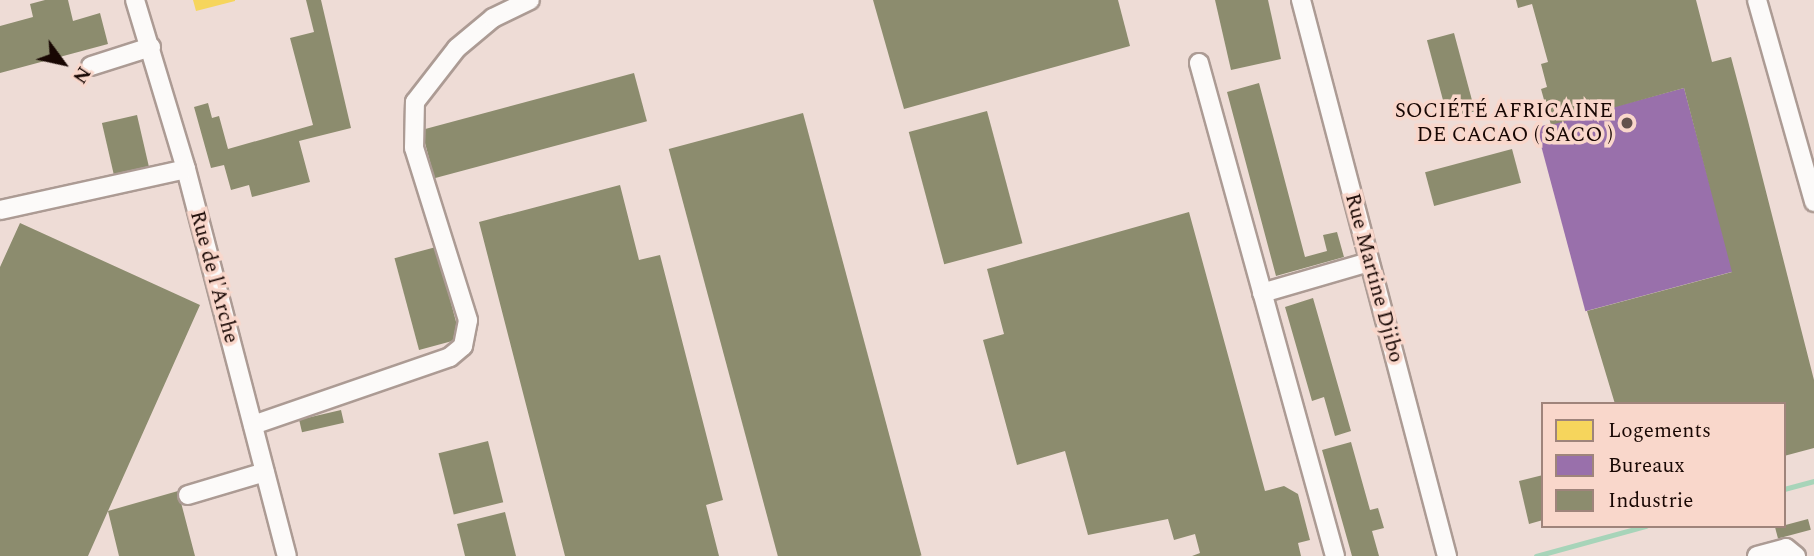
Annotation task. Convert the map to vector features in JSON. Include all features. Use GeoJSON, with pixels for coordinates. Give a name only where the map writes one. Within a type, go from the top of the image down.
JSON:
{"type":"FeatureCollection","features":[{"type":"Feature","properties":{"kind":"street","name":"Rue de l'Arche"},"geometry":{"type":"LineString","coordinates":[[135,0],[186,169],[287,556]]}},
{"type":"Feature","properties":{"kind":"street"},"geometry":{"type":"LineString","coordinates":[[253,425],[450,357],[463,345],[468,320],[414,148],[415,102],[457,48],[493,18],[530,0]]}},
{"type":"Feature","properties":{"kind":"street","name":"Rue Martine Djibo"},"geometry":{"type":"LineString","coordinates":[[1301,0],[1447,556]]}},
{"type":"Feature","properties":{"kind":"street"},"geometry":{"type":"LineString","coordinates":[[1757,0],[1814,202]]}},
{"type":"Feature","properties":{"kind":"street"},"geometry":{"type":"LineString","coordinates":[[91,66],[151,47]]}},
{"type":"Feature","properties":{"kind":"street"},"geometry":{"type":"LineString","coordinates":[[1199,63],[1335,556]]}},
{"type":"Feature","properties":{"kind":"street"},"geometry":{"type":"LineString","coordinates":[[0,210],[186,169]]}},
{"type":"Feature","properties":{"kind":"street"},"geometry":{"type":"LineString","coordinates":[[1262,293],[1368,262]]}},
{"type":"Feature","properties":{"kind":"street"},"geometry":{"type":"LineString","coordinates":[[188,495],[265,472]]}},
{"type":"Feature","properties":{"kind":"street"},"geometry":{"type":"LineString","coordinates":[[1758,556],[1786,548],[1794,554]]}},
{"type":"Feature","properties":{"kind":"building: Logements"},"geometry":{"type":"Polygon","coordinates":[[[193,0],[235,0],[235,1],[196,11],[193,0]]]}},
{"type":"Feature","properties":{"kind":"building: Bureaux"},"geometry":{"type":"Polygon","coordinates":[[[1684,88],[1733,272],[1585,311],[1536,128],[1684,88]]]}},
{"type":"Feature","properties":{"kind":"building: Industrie"},"geometry":{"type":"Polygon","coordinates":[[[45,0],[68,0],[73,21],[100,13],[108,44],[0,73],[0,26],[33,17],[30,4],[45,0]]]}},
{"type":"Feature","properties":{"kind":"building: Industrie"},"geometry":{"type":"Polygon","coordinates":[[[306,0],[321,0],[351,128],[299,141],[310,182],[252,197],[249,185],[231,190],[224,165],[211,168],[194,107],[208,103],[212,118],[219,116],[228,149],[313,125],[290,38],[314,32],[306,0]]]}},
{"type":"Feature","properties":{"kind":"building: Industrie"},"geometry":{"type":"Polygon","coordinates":[[[873,0],[1118,0],[1130,46],[904,109],[873,0]]]}},
{"type":"Feature","properties":{"kind":"building: Industrie"},"geometry":{"type":"Polygon","coordinates":[[[1215,0],[1268,0],[1281,59],[1231,70],[1215,0]]]}},
{"type":"Feature","properties":{"kind":"building: Industrie"},"geometry":{"type":"Polygon","coordinates":[[[1516,0],[1696,0],[1712,62],[1731,57],[1748,121],[1814,380],[1814,448],[1786,455],[1786,402],[1614,402],[1587,311],[1732,272],[1684,88],[1551,125],[1541,89],[1547,87],[1541,64],[1548,62],[1532,4],[1518,8],[1516,0]]]}},
{"type":"Feature","properties":{"kind":"building: Industrie"},"geometry":{"type":"Polygon","coordinates":[[[1454,33],[1475,111],[1448,118],[1427,40],[1454,33]]]}},
{"type":"Feature","properties":{"kind":"building: Industrie"},"geometry":{"type":"Polygon","coordinates":[[[634,73],[647,121],[434,178],[421,130],[634,73]]]}},
{"type":"Feature","properties":{"kind":"building: Industrie"},"geometry":{"type":"Polygon","coordinates":[[[1259,83],[1305,257],[1327,251],[1323,235],[1337,232],[1344,257],[1276,276],[1227,92],[1259,83]]]}},
{"type":"Feature","properties":{"kind":"building: Industrie"},"geometry":{"type":"Polygon","coordinates":[[[987,111],[1022,243],[944,264],[909,132],[987,111]]]}},
{"type":"Feature","properties":{"kind":"building: Industrie"},"geometry":{"type":"Polygon","coordinates":[[[803,113],[922,555],[778,556],[669,149],[803,113]]]}},
{"type":"Feature","properties":{"kind":"building: Industrie"},"geometry":{"type":"Polygon","coordinates":[[[137,115],[149,167],[114,175],[102,123],[137,115]]]}},
{"type":"Feature","properties":{"kind":"building: Industrie"},"geometry":{"type":"Polygon","coordinates":[[[1512,149],[1521,183],[1434,206],[1425,172],[1512,149]]]}},
{"type":"Feature","properties":{"kind":"building: Industrie"},"geometry":{"type":"Polygon","coordinates":[[[620,185],[639,260],[660,255],[723,500],[706,505],[719,556],[565,556],[479,222],[620,185]]]}},
{"type":"Feature","properties":{"kind":"building: Industrie"},"geometry":{"type":"Polygon","coordinates":[[[1189,212],[1265,491],[1284,486],[1298,494],[1310,540],[1298,543],[1301,556],[1192,556],[1200,553],[1195,534],[1174,540],[1168,519],[1088,535],[1065,451],[1017,465],[983,340],[1004,334],[987,269],[1189,212]]]}},
{"type":"Feature","properties":{"kind":"building: Industrie"},"geometry":{"type":"Polygon","coordinates":[[[20,223],[200,305],[88,556],[0,556],[0,267],[20,223]]]}},
{"type":"Feature","properties":{"kind":"building: Industrie"},"geometry":{"type":"Polygon","coordinates":[[[436,247],[461,339],[419,350],[394,258],[436,247]]]}},
{"type":"Feature","properties":{"kind":"building: Industrie"},"geometry":{"type":"Polygon","coordinates":[[[1313,298],[1351,431],[1335,436],[1324,397],[1312,401],[1285,307],[1313,298]]]}},
{"type":"Feature","properties":{"kind":"building: Industrie"},"geometry":{"type":"Polygon","coordinates":[[[341,410],[344,423],[302,432],[299,420],[341,410]]]}},
{"type":"Feature","properties":{"kind":"building: Industrie"},"geometry":{"type":"Polygon","coordinates":[[[488,441],[503,502],[454,514],[439,453],[488,441]]]}},
{"type":"Feature","properties":{"kind":"building: Industrie"},"geometry":{"type":"Polygon","coordinates":[[[1351,442],[1370,510],[1378,508],[1384,528],[1372,531],[1379,556],[1352,556],[1322,450],[1351,442]]]}},
{"type":"Feature","properties":{"kind":"building: Industrie"},"geometry":{"type":"Polygon","coordinates":[[[1541,476],[1541,521],[1529,524],[1519,481],[1541,476]]]}},
{"type":"Feature","properties":{"kind":"building: Industrie"},"geometry":{"type":"Polygon","coordinates":[[[178,491],[195,556],[119,556],[108,511],[178,491]]]}},
{"type":"Feature","properties":{"kind":"building: Industrie"},"geometry":{"type":"Polygon","coordinates":[[[505,512],[516,556],[465,556],[457,524],[505,512]]]}},
{"type":"Feature","properties":{"kind":"building: Industrie"},"geometry":{"type":"Polygon","coordinates":[[[1808,519],[1811,530],[1778,538],[1775,528],[1786,528],[1786,525],[1808,519]]]}},
{"type":"Feature","properties":{"kind":"waterway"},"geometry":{"type":"LineString","coordinates":[[1786,488],[1814,481]]}},
{"type":"Feature","properties":{"kind":"waterway"},"geometry":{"type":"LineString","coordinates":[[1536,556],[1639,528]]}},
{"type":"Feature","properties":{"kind":"place","name":"SOCIÉTÉ AFRICAINE DE CACAO ( SACO )"},"geometry":{"type":"Point","coordinates":[1627,123]}}]}
